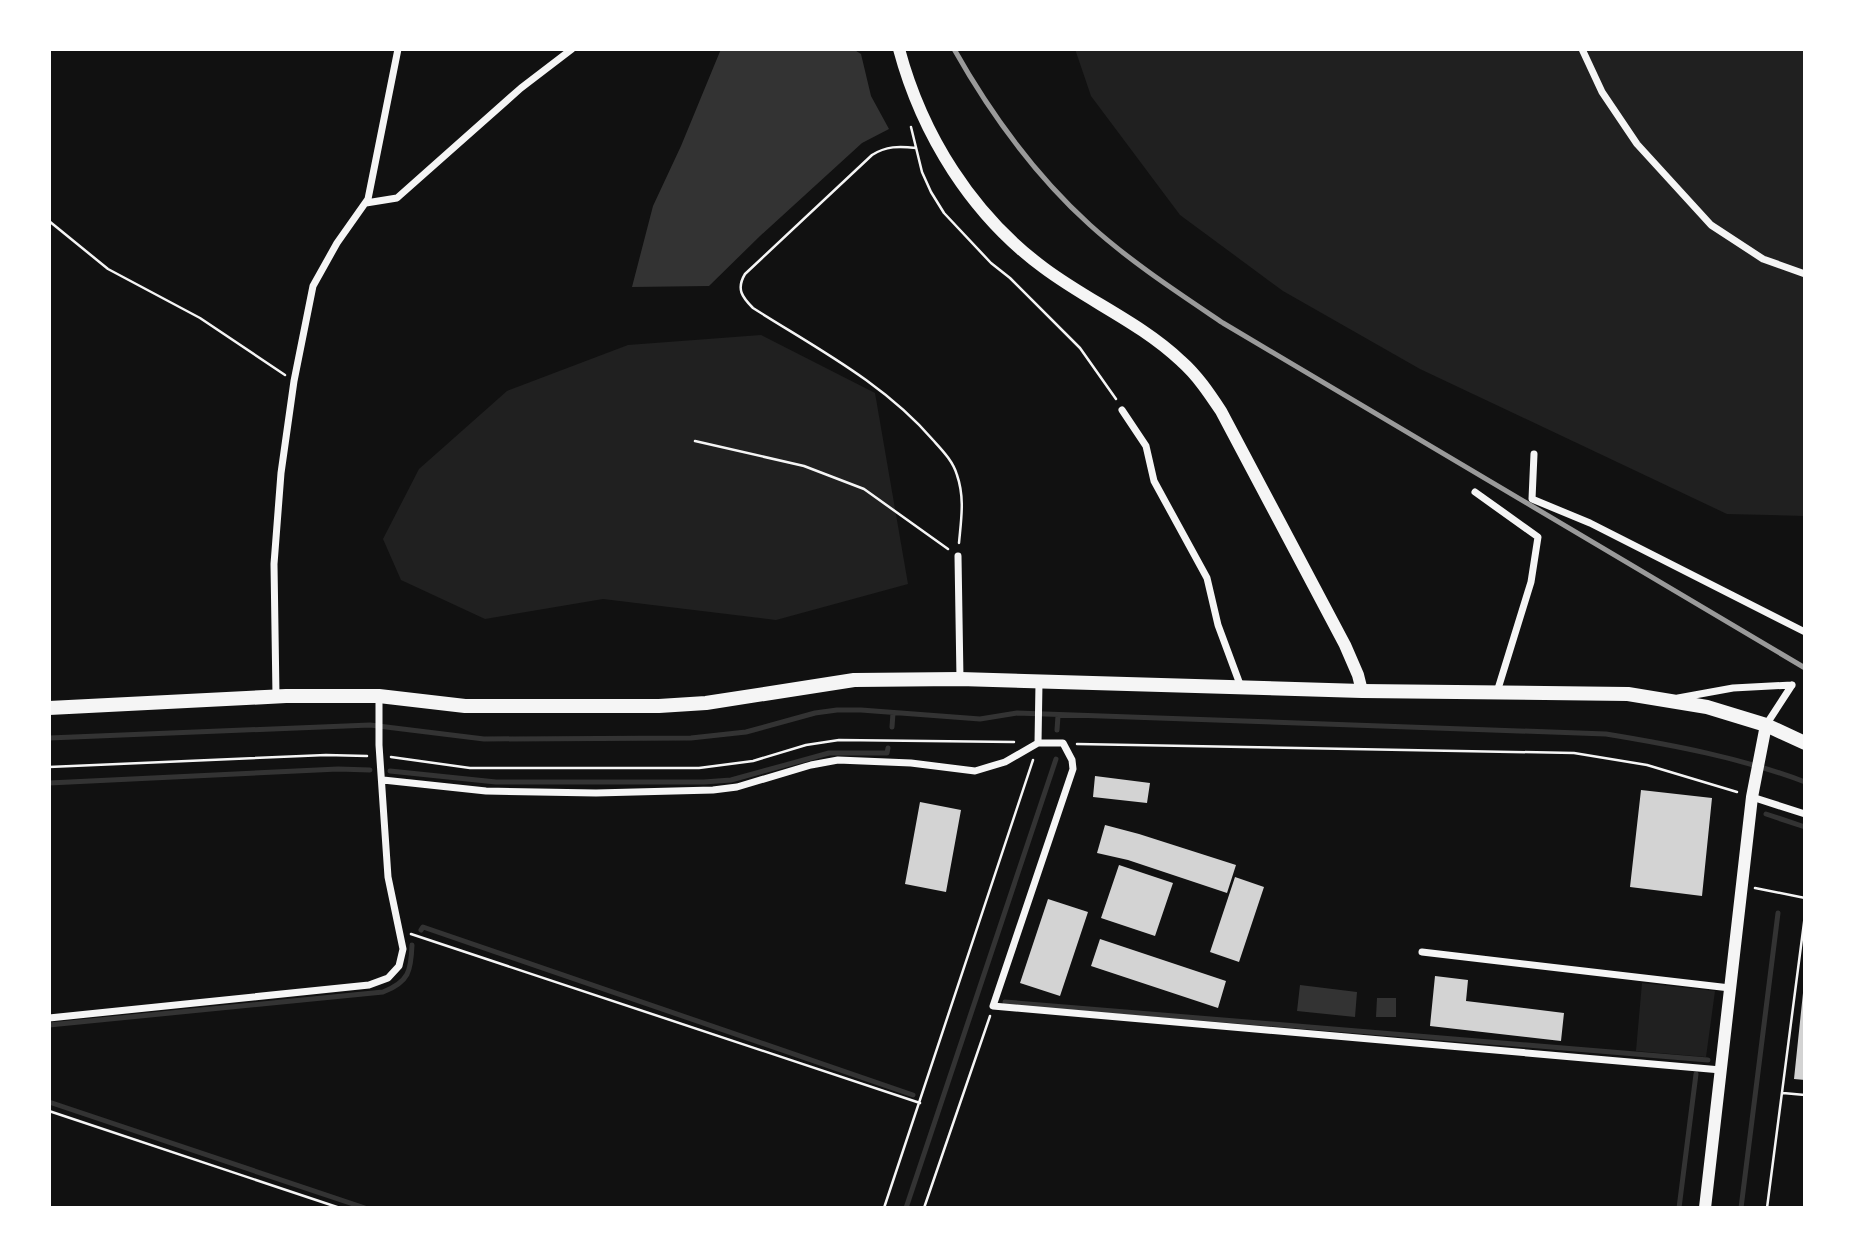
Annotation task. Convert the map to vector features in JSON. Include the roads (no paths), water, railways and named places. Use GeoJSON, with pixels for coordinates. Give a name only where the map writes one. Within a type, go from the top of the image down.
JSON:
{"type":"FeatureCollection","features":[{"type":"Feature","properties":{"kind":"main road"},"geometry":{"type":"LineString","coordinates":[[49,708],[276,696],[466,706],[659,706],[706,703],[854,680],[960,679],[1362,691],[1628,694],[1707,707],[1766,725],[1805,743]]}},
{"type":"Feature","properties":{"kind":"street"},"geometry":{"type":"LineString","coordinates":[[276,696],[274,564],[281,473],[294,381],[313,286],[337,243],[366,203],[398,49]]}},
{"type":"Feature","properties":{"kind":"street"},"geometry":{"type":"LineString","coordinates":[[366,203],[397,198],[521,88],[572,49]]}},
{"type":"Feature","properties":{"kind":"street"},"geometry":{"type":"LineString","coordinates":[[899,49],[905,72],[942,154],[963,186],[994,224],[1044,269],[1167,348],[1200,381],[1221,411],[1345,645],[1362,691]]}},
{"type":"Feature","properties":{"kind":"street"},"geometry":{"type":"LineString","coordinates":[[1582,49],[1602,92],[1637,144],[1711,225],[1763,259],[1805,274]]}},
{"type":"Feature","properties":{"kind":"street"},"geometry":{"type":"LineString","coordinates":[[1122,410],[1146,446],[1154,481],[1208,578],[1217,625],[1241,687]]}},
{"type":"Feature","properties":{"kind":"street"},"geometry":{"type":"LineString","coordinates":[[1534,454],[1532,499],[1590,523],[1805,632]]}},
{"type":"Feature","properties":{"kind":"street"},"geometry":{"type":"LineString","coordinates":[[1475,492],[1538,537],[1531,582],[1497,693]]}},
{"type":"Feature","properties":{"kind":"street"},"geometry":{"type":"LineString","coordinates":[[958,556],[960,679]]}},
{"type":"Feature","properties":{"kind":"street"},"geometry":{"type":"LineString","coordinates":[[1038,743],[1039,683]]}},
{"type":"Feature","properties":{"kind":"street"},"geometry":{"type":"LineString","coordinates":[[1664,700],[1733,688],[1792,685],[1766,725],[1760,747],[1705,1208]]}},
{"type":"Feature","properties":{"kind":"street"},"geometry":{"type":"LineString","coordinates":[[49,1018],[369,985],[388,978],[399,966],[402,949],[388,877],[379,745],[379,701]]}},
{"type":"Feature","properties":{"kind":"street"},"geometry":{"type":"LineString","coordinates":[[383,780],[486,791],[596,793],[713,790],[737,787],[811,765],[838,760],[911,763],[975,771],[1004,762],[1038,743],[1063,743],[1072,760],[1073,769],[993,1006],[1721,1070]]}},
{"type":"Feature","properties":{"kind":"street"},"geometry":{"type":"LineString","coordinates":[[1753,792],[1805,814]]}},
{"type":"Feature","properties":{"kind":"street"},"geometry":{"type":"LineString","coordinates":[[1422,952],[1730,988]]}},
{"type":"Feature","properties":{"kind":"waterway"},"geometry":{"type":"LineString","coordinates":[[49,738],[370,725],[484,739],[691,738],[746,732],[815,713],[837,710],[980,719],[1017,713],[1606,734],[1707,753],[1805,782]]}},
{"type":"Feature","properties":{"kind":"waterway"},"geometry":{"type":"LineString","coordinates":[[892,727],[893,713]]}},
{"type":"Feature","properties":{"kind":"waterway"},"geometry":{"type":"LineString","coordinates":[[1057,730],[1058,716]]}},
{"type":"Feature","properties":{"kind":"waterway"},"geometry":{"type":"LineString","coordinates":[[390,771],[496,782],[704,782],[731,780],[829,753],[887,753],[888,748]]}},
{"type":"Feature","properties":{"kind":"waterway"},"geometry":{"type":"LineString","coordinates":[[906,1208],[1056,759]]}},
{"type":"Feature","properties":{"kind":"waterway"},"geometry":{"type":"LineString","coordinates":[[49,783],[338,769],[370,770]]}},
{"type":"Feature","properties":{"kind":"waterway"},"geometry":{"type":"LineString","coordinates":[[1766,814],[1805,827]]}},
{"type":"Feature","properties":{"kind":"waterway"},"geometry":{"type":"LineString","coordinates":[[1741,1208],[1778,913]]}},
{"type":"Feature","properties":{"kind":"waterway"},"geometry":{"type":"LineString","coordinates":[[421,930],[423,927],[913,1095]]}},
{"type":"Feature","properties":{"kind":"waterway"},"geometry":{"type":"LineString","coordinates":[[49,1025],[383,992],[398,984],[407,974],[412,945]]}},
{"type":"Feature","properties":{"kind":"waterway"},"geometry":{"type":"LineString","coordinates":[[1005,1002],[1708,1060]]}},
{"type":"Feature","properties":{"kind":"waterway"},"geometry":{"type":"LineString","coordinates":[[1679,1208],[1696,1074]]}},
{"type":"Feature","properties":{"kind":"waterway"},"geometry":{"type":"LineString","coordinates":[[49,1102],[365,1208]]}},
{"type":"Feature","properties":{"kind":"railway"},"geometry":{"type":"LineString","coordinates":[[954,49],[998,120],[1032,164],[1070,206],[1122,252],[1223,323],[1805,668]]}}]}
